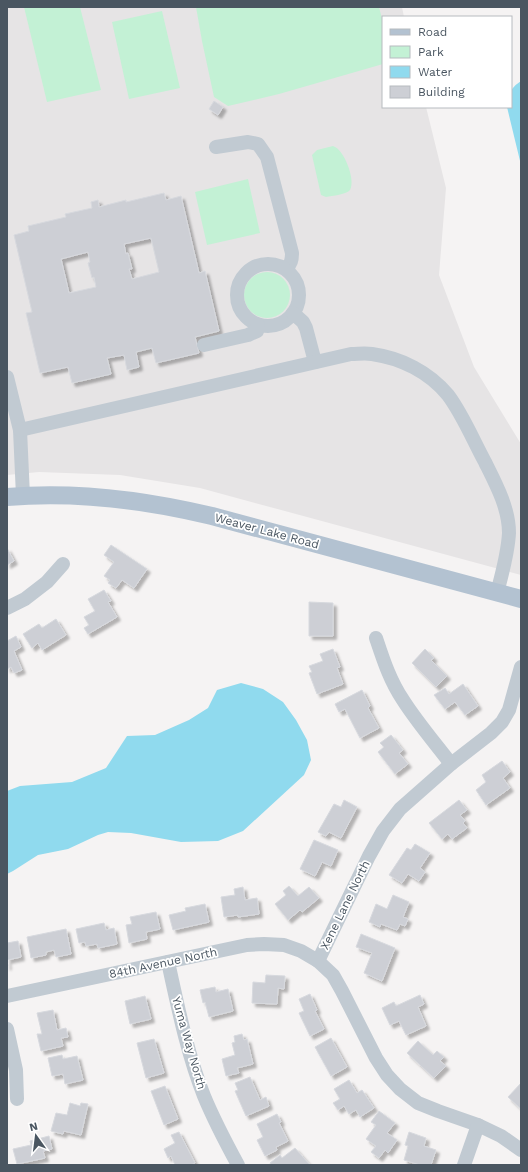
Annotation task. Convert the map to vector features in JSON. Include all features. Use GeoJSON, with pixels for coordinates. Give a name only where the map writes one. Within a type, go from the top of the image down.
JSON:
{"type":"FeatureCollection","features":[{"type":"Feature","properties":{"kind":"main road","name":"Weaver Lake Road"},"geometry":{"type":"LineString","coordinates":[[15,497],[75,496],[110,498],[138,501],[182,509],[521,599]]}},
{"type":"Feature","properties":{"kind":"street"},"geometry":{"type":"LineString","coordinates":[[216,147],[248,142],[258,144],[267,157],[292,253],[290,265],[286,270]]}},
{"type":"Feature","properties":{"kind":"street"},"geometry":{"type":"LineString","coordinates":[[269,263],[277,265],[291,273],[296,280],[299,296],[298,304],[293,313],[289,318],[275,326],[258,325],[251,322],[240,310],[237,302],[236,294],[241,278],[253,267],[269,263]]}},
{"type":"Feature","properties":{"kind":"street"},"geometry":{"type":"LineString","coordinates":[[293,313],[303,322],[306,328],[315,362]]}},
{"type":"Feature","properties":{"kind":"street"},"geometry":{"type":"LineString","coordinates":[[204,345],[248,335],[257,331],[258,325]]}},
{"type":"Feature","properties":{"kind":"street"},"geometry":{"type":"LineString","coordinates":[[20,430],[351,354],[371,354],[393,358],[424,373],[437,383],[447,395],[457,409],[495,483],[502,499],[507,517],[509,533],[507,550],[497,593]]}},
{"type":"Feature","properties":{"kind":"street"},"geometry":{"type":"LineString","coordinates":[[7,377],[20,430],[15,497]]}},
{"type":"Feature","properties":{"kind":"street"},"geometry":{"type":"LineString","coordinates":[[7,608],[25,599],[47,582],[63,564]]}},
{"type":"Feature","properties":{"kind":"street"},"geometry":{"type":"LineString","coordinates":[[376,638],[394,685],[402,700],[451,764]]}},
{"type":"Feature","properties":{"kind":"street","name":"Xene Lane North"},"geometry":{"type":"LineString","coordinates":[[521,666],[509,710],[502,722],[492,733],[451,764],[400,809],[383,831],[365,863],[318,961],[332,975],[342,991],[376,1058],[387,1075],[400,1089],[418,1102],[438,1111],[478,1125],[501,1136],[521,1150]]}},
{"type":"Feature","properties":{"kind":"street","name":"84th Avenue North"},"geometry":{"type":"LineString","coordinates":[[7,996],[247,945],[284,945],[301,951],[318,961]]}},
{"type":"Feature","properties":{"kind":"street","name":"Yuma Way North"},"geometry":{"type":"LineString","coordinates":[[168,962],[182,1026],[192,1062],[204,1096],[238,1165]]}},
{"type":"Feature","properties":{"kind":"street"},"geometry":{"type":"LineString","coordinates":[[7,1029],[16,1070],[17,1099]]}},
{"type":"Feature","properties":{"kind":"street"},"geometry":{"type":"LineString","coordinates":[[464,1165],[478,1125]]}},
{"type":"Feature","properties":{"kind":"shaded area"},"geometry":{"type":"Polygon","coordinates":[[[7,7],[402,7],[404,16],[382,16],[382,108],[426,108],[446,188],[439,275],[474,367],[521,444],[521,575],[200,488],[120,475],[39,472],[7,475],[7,7]]]}},
{"type":"Feature","properties":{"kind":"green space"},"geometry":{"type":"Polygon","coordinates":[[[24,7],[80,7],[101,90],[47,102],[24,7]]]}},
{"type":"Feature","properties":{"kind":"green space"},"geometry":{"type":"Polygon","coordinates":[[[196,7],[379,7],[382,19],[382,64],[279,94],[228,106],[214,97],[196,7]]]}},
{"type":"Feature","properties":{"kind":"green space"},"geometry":{"type":"Polygon","coordinates":[[[162,11],[180,88],[129,99],[112,22],[162,11]]]}},
{"type":"Feature","properties":{"kind":"green space"},"geometry":{"type":"Polygon","coordinates":[[[333,146],[341,153],[348,165],[351,185],[350,190],[346,193],[326,197],[321,195],[312,155],[317,150],[333,146]]]}},
{"type":"Feature","properties":{"kind":"green space"},"geometry":{"type":"Polygon","coordinates":[[[248,179],[260,233],[207,245],[195,192],[248,179]]]}},
{"type":"Feature","properties":{"kind":"green space"},"geometry":{"type":"Polygon","coordinates":[[[262,272],[272,272],[280,276],[286,282],[290,290],[290,300],[286,308],[280,314],[272,318],[262,318],[254,314],[248,308],[244,300],[244,290],[248,282],[254,276],[262,272]]]}},
{"type":"Feature","properties":{"kind":"water"},"geometry":{"type":"Polygon","coordinates":[[[521,81],[521,165],[507,108],[512,108],[512,89],[521,81]]]}},
{"type":"Feature","properties":{"kind":"water"},"geometry":{"type":"Polygon","coordinates":[[[241,683],[263,689],[283,702],[296,720],[307,740],[311,760],[304,775],[243,831],[218,841],[181,842],[131,833],[108,832],[68,849],[38,855],[7,874],[7,791],[20,786],[72,782],[106,768],[127,736],[155,735],[189,720],[208,708],[217,690],[241,683]]]}},
{"type":"Feature","properties":{"kind":"building"},"geometry":{"type":"Polygon","coordinates":[[[214,101],[223,107],[218,115],[209,109],[214,101]]]}},
{"type":"Feature","properties":{"kind":"building"},"geometry":{"type":"Polygon","coordinates":[[[164,193],[166,200],[181,196],[199,273],[205,271],[219,331],[195,337],[199,353],[156,363],[152,348],[136,352],[139,367],[127,370],[124,355],[107,358],[111,374],[72,383],[68,367],[40,373],[26,313],[32,312],[14,235],[29,231],[28,226],[66,217],[65,214],[92,208],[91,202],[98,200],[99,207],[126,200],[126,202],[164,193]],[[151,238],[124,244],[132,269],[129,269],[132,279],[159,272],[151,238]],[[88,252],[61,259],[69,293],[96,287],[94,277],[92,278],[88,263],[90,262],[88,252]]]}},
{"type":"Feature","properties":{"kind":"building"},"geometry":{"type":"Polygon","coordinates":[[[111,545],[147,569],[134,588],[122,580],[116,588],[108,583],[110,580],[104,576],[114,562],[104,555],[111,545]]]}},
{"type":"Feature","properties":{"kind":"building"},"geometry":{"type":"Polygon","coordinates":[[[7,548],[14,561],[7,565],[7,548]]]}},
{"type":"Feature","properties":{"kind":"building"},"geometry":{"type":"Polygon","coordinates":[[[104,590],[111,601],[108,602],[117,617],[88,634],[84,628],[89,625],[84,617],[95,611],[88,599],[104,590]]]}},
{"type":"Feature","properties":{"kind":"building"},"geometry":{"type":"Polygon","coordinates":[[[309,602],[333,603],[333,636],[309,636],[309,602]]]}},
{"type":"Feature","properties":{"kind":"building"},"geometry":{"type":"Polygon","coordinates":[[[56,619],[66,635],[42,650],[38,643],[32,648],[23,634],[39,624],[42,628],[56,619]]]}},
{"type":"Feature","properties":{"kind":"building"},"geometry":{"type":"Polygon","coordinates":[[[16,636],[21,647],[14,651],[22,670],[14,673],[11,667],[7,669],[7,641],[16,636]]]}},
{"type":"Feature","properties":{"kind":"building"},"geometry":{"type":"Polygon","coordinates":[[[333,649],[340,667],[337,668],[343,684],[317,694],[309,673],[312,672],[309,666],[323,661],[320,654],[333,649]]]}},
{"type":"Feature","properties":{"kind":"building"},"geometry":{"type":"Polygon","coordinates":[[[425,649],[434,658],[431,660],[447,676],[436,687],[412,663],[425,649]]]}},
{"type":"Feature","properties":{"kind":"building"},"geometry":{"type":"Polygon","coordinates":[[[463,684],[478,706],[465,715],[455,702],[445,709],[434,695],[445,688],[449,694],[463,684]]]}},
{"type":"Feature","properties":{"kind":"building"},"geometry":{"type":"Polygon","coordinates":[[[362,690],[370,706],[368,708],[379,728],[360,738],[345,709],[339,712],[335,704],[362,690]]]}},
{"type":"Feature","properties":{"kind":"building"},"geometry":{"type":"Polygon","coordinates":[[[391,735],[403,750],[399,753],[408,764],[395,774],[378,752],[384,747],[380,743],[391,735]]]}},
{"type":"Feature","properties":{"kind":"building"},"geometry":{"type":"Polygon","coordinates":[[[502,761],[510,772],[503,778],[510,788],[486,805],[476,790],[486,782],[482,775],[502,761]]]}},
{"type":"Feature","properties":{"kind":"building"},"geometry":{"type":"Polygon","coordinates":[[[344,800],[357,807],[341,838],[329,832],[326,836],[318,832],[334,804],[341,807],[344,800]]]}},
{"type":"Feature","properties":{"kind":"building"},"geometry":{"type":"Polygon","coordinates":[[[459,800],[467,810],[460,815],[465,821],[463,823],[467,828],[452,839],[448,834],[442,839],[429,823],[459,800]]]}},
{"type":"Feature","properties":{"kind":"building"},"geometry":{"type":"Polygon","coordinates":[[[314,840],[338,850],[331,866],[322,862],[315,876],[300,869],[314,840]]]}},
{"type":"Feature","properties":{"kind":"building"},"geometry":{"type":"Polygon","coordinates":[[[415,844],[430,853],[420,868],[425,872],[419,881],[408,874],[402,883],[389,875],[407,848],[411,850],[415,844]]]}},
{"type":"Feature","properties":{"kind":"building"},"geometry":{"type":"Polygon","coordinates":[[[289,886],[298,896],[309,887],[319,898],[302,912],[300,910],[288,920],[275,904],[286,895],[283,891],[289,886]]]}},
{"type":"Feature","properties":{"kind":"building"},"geometry":{"type":"Polygon","coordinates":[[[243,887],[245,900],[257,898],[259,914],[224,917],[221,897],[235,895],[234,889],[243,887]]]}},
{"type":"Feature","properties":{"kind":"building"},"geometry":{"type":"Polygon","coordinates":[[[393,895],[409,902],[403,917],[408,919],[405,926],[400,924],[397,930],[381,924],[380,927],[369,922],[376,904],[387,909],[393,895]]]}},
{"type":"Feature","properties":{"kind":"building"},"geometry":{"type":"Polygon","coordinates":[[[205,904],[209,922],[173,930],[169,915],[186,911],[185,908],[205,904]]]}},
{"type":"Feature","properties":{"kind":"building"},"geometry":{"type":"Polygon","coordinates":[[[156,912],[160,929],[146,932],[147,939],[129,943],[126,925],[132,924],[130,917],[156,912]]]}},
{"type":"Feature","properties":{"kind":"building"},"geometry":{"type":"Polygon","coordinates":[[[104,923],[106,930],[114,928],[117,944],[98,948],[97,944],[86,946],[85,942],[79,943],[76,929],[104,923]]]}},
{"type":"Feature","properties":{"kind":"building"},"geometry":{"type":"Polygon","coordinates":[[[66,929],[71,954],[56,957],[54,950],[46,952],[46,955],[31,958],[27,937],[66,929]]]}},
{"type":"Feature","properties":{"kind":"building"},"geometry":{"type":"Polygon","coordinates":[[[361,934],[395,948],[382,981],[364,973],[372,953],[356,947],[361,934]]]}},
{"type":"Feature","properties":{"kind":"building"},"geometry":{"type":"Polygon","coordinates":[[[18,941],[21,957],[7,960],[7,943],[18,941]]]}},
{"type":"Feature","properties":{"kind":"building"},"geometry":{"type":"Polygon","coordinates":[[[266,975],[285,976],[284,989],[278,988],[277,1004],[252,1003],[253,982],[265,983],[266,975]]]}},
{"type":"Feature","properties":{"kind":"building"},"geometry":{"type":"Polygon","coordinates":[[[215,987],[216,992],[228,989],[233,1011],[209,1017],[205,1002],[203,1003],[200,990],[215,987]]]}},
{"type":"Feature","properties":{"kind":"building"},"geometry":{"type":"Polygon","coordinates":[[[310,994],[317,1010],[315,1011],[324,1029],[310,1036],[299,1013],[304,1011],[299,999],[310,994]]]}},
{"type":"Feature","properties":{"kind":"building"},"geometry":{"type":"Polygon","coordinates":[[[420,995],[424,1004],[418,1007],[426,1026],[406,1035],[399,1021],[390,1025],[382,1008],[394,1002],[396,1006],[420,995]]]}},
{"type":"Feature","properties":{"kind":"building"},"geometry":{"type":"Polygon","coordinates":[[[145,996],[151,1019],[130,1024],[125,1001],[145,996]]]}},
{"type":"Feature","properties":{"kind":"building"},"geometry":{"type":"Polygon","coordinates":[[[53,1010],[57,1030],[66,1028],[68,1037],[61,1038],[63,1046],[41,1051],[37,1034],[42,1034],[37,1013],[53,1010]]]}},
{"type":"Feature","properties":{"kind":"building"},"geometry":{"type":"Polygon","coordinates":[[[242,1034],[244,1040],[247,1039],[253,1064],[237,1068],[239,1073],[226,1076],[222,1059],[235,1055],[232,1043],[235,1042],[234,1036],[242,1034]]]}},
{"type":"Feature","properties":{"kind":"building"},"geometry":{"type":"Polygon","coordinates":[[[331,1038],[347,1067],[331,1076],[315,1047],[331,1038]]]}},
{"type":"Feature","properties":{"kind":"building"},"geometry":{"type":"Polygon","coordinates":[[[154,1039],[164,1073],[146,1078],[137,1043],[154,1039]]]}},
{"type":"Feature","properties":{"kind":"building"},"geometry":{"type":"Polygon","coordinates":[[[418,1041],[433,1055],[437,1051],[444,1057],[440,1061],[446,1066],[434,1078],[407,1053],[418,1041]]]}},
{"type":"Feature","properties":{"kind":"building"},"geometry":{"type":"Polygon","coordinates":[[[62,1055],[63,1059],[77,1056],[83,1080],[65,1084],[63,1074],[52,1076],[48,1058],[62,1055]]]}},
{"type":"Feature","properties":{"kind":"building"},"geometry":{"type":"Polygon","coordinates":[[[250,1077],[260,1100],[266,1097],[269,1106],[246,1116],[235,1091],[238,1090],[235,1083],[250,1077]]]}},
{"type":"Feature","properties":{"kind":"building"},"geometry":{"type":"Polygon","coordinates":[[[349,1080],[357,1093],[362,1090],[374,1108],[360,1117],[356,1110],[349,1114],[344,1106],[338,1110],[333,1103],[340,1099],[334,1089],[349,1080]]]}},
{"type":"Feature","properties":{"kind":"building"},"geometry":{"type":"Polygon","coordinates":[[[521,1083],[521,1109],[508,1097],[521,1083]]]}},
{"type":"Feature","properties":{"kind":"building"},"geometry":{"type":"Polygon","coordinates":[[[165,1086],[178,1119],[164,1125],[151,1091],[165,1086]]]}},
{"type":"Feature","properties":{"kind":"building"},"geometry":{"type":"Polygon","coordinates":[[[70,1103],[80,1106],[81,1103],[88,1104],[81,1135],[64,1131],[63,1134],[51,1131],[56,1113],[67,1115],[70,1103]]]}},
{"type":"Feature","properties":{"kind":"building"},"geometry":{"type":"Polygon","coordinates":[[[379,1111],[395,1123],[387,1133],[397,1140],[388,1153],[385,1150],[379,1158],[371,1152],[376,1146],[366,1139],[376,1125],[371,1122],[379,1111]]]}},
{"type":"Feature","properties":{"kind":"building"},"geometry":{"type":"Polygon","coordinates":[[[277,1114],[281,1122],[279,1123],[288,1141],[276,1147],[277,1150],[265,1156],[257,1140],[263,1137],[257,1124],[277,1114]]]}},
{"type":"Feature","properties":{"kind":"building"},"geometry":{"type":"Polygon","coordinates":[[[179,1132],[195,1163],[191,1165],[175,1165],[171,1156],[168,1158],[164,1149],[175,1143],[171,1135],[179,1132]]]}},
{"type":"Feature","properties":{"kind":"building"},"geometry":{"type":"Polygon","coordinates":[[[409,1132],[426,1138],[424,1146],[436,1150],[431,1165],[420,1165],[404,1160],[408,1146],[405,1145],[409,1132]]]}},
{"type":"Feature","properties":{"kind":"building"},"geometry":{"type":"Polygon","coordinates":[[[49,1136],[52,1149],[43,1151],[45,1158],[17,1164],[13,1149],[31,1145],[30,1141],[49,1136]]]}},
{"type":"Feature","properties":{"kind":"building"},"geometry":{"type":"Polygon","coordinates":[[[295,1148],[310,1165],[271,1165],[270,1163],[280,1155],[282,1158],[295,1148]]]}}]}
